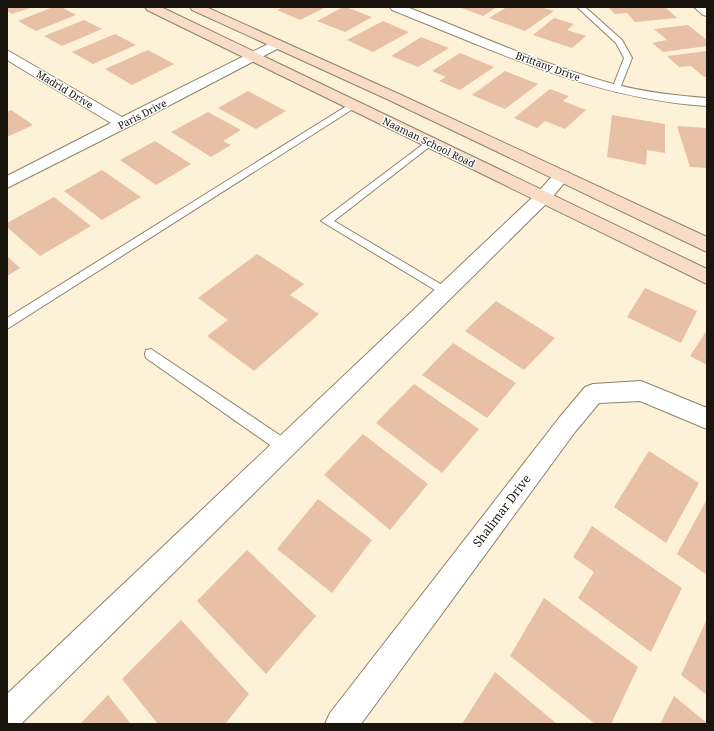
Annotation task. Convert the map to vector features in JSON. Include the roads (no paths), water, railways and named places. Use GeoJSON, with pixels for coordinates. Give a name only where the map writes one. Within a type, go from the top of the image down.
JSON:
{"type":"FeatureCollection","features":[{"type":"Feature","properties":{"kind":"main road","name":"Naaman School Road"},"geometry":{"type":"LineString","coordinates":[[151,7],[707,277]]}},
{"type":"Feature","properties":{"kind":"main road"},"geometry":{"type":"LineString","coordinates":[[196,7],[394,97],[707,244]]}},
{"type":"Feature","properties":{"kind":"street","name":"Brittany Drive"},"geometry":{"type":"LineString","coordinates":[[396,7],[566,74],[616,89],[676,100],[707,102]]}},
{"type":"Feature","properties":{"kind":"street"},"geometry":{"type":"LineString","coordinates":[[700,7],[707,12]]}},
{"type":"Feature","properties":{"kind":"street","name":"Paris Drive"},"geometry":{"type":"LineString","coordinates":[[7,183],[276,44]]}},
{"type":"Feature","properties":{"kind":"street","name":"Madrid Drive"},"geometry":{"type":"LineString","coordinates":[[7,54],[123,124]]}},
{"type":"Feature","properties":{"kind":"street"},"geometry":{"type":"LineString","coordinates":[[7,716],[543,197],[562,176]]}},
{"type":"Feature","properties":{"kind":"street","name":"Shalimar Drive"},"geometry":{"type":"LineString","coordinates":[[341,724],[567,425],[593,394],[641,391],[707,419]]}},
{"type":"Feature","properties":{"kind":"lane"},"geometry":{"type":"LineString","coordinates":[[581,7],[619,42],[628,58],[616,89]]}},
{"type":"Feature","properties":{"kind":"lane"},"geometry":{"type":"LineString","coordinates":[[7,324],[353,105]]}},
{"type":"Feature","properties":{"kind":"lane"},"geometry":{"type":"LineString","coordinates":[[430,142],[326,221],[445,292]]}},
{"type":"Feature","properties":{"kind":"lane"},"geometry":{"type":"LineString","coordinates":[[151,354],[285,447]]}}]}
